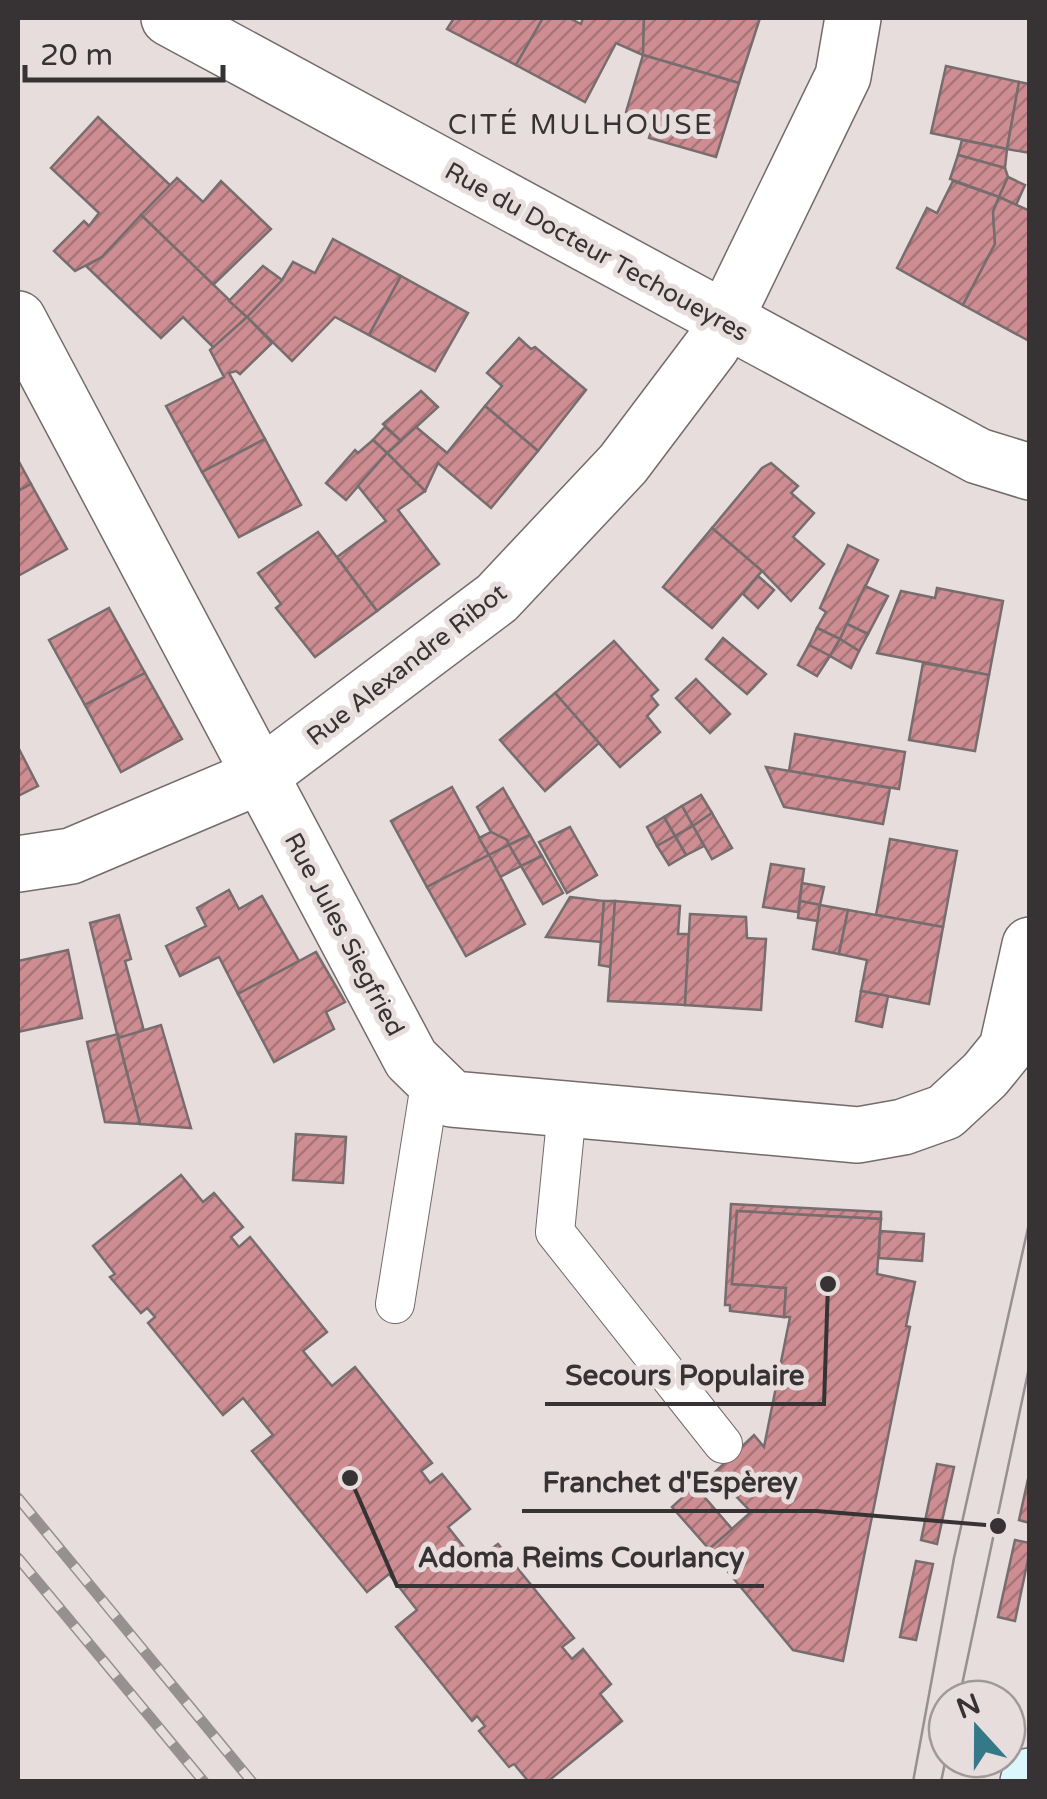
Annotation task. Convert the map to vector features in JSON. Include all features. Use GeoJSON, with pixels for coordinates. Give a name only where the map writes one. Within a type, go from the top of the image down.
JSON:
{"type":"FeatureCollection","features":[{"type":"Feature","properties":{"kind":"street","name":"Rue du Docteur Techoueyres"},"geometry":{"type":"LineString","coordinates":[[169,18],[978,456],[1030,472]]}},
{"type":"Feature","properties":{"kind":"street","name":"Rue Alexandre Ribot"},"geometry":{"type":"LineString","coordinates":[[18,864],[71,856],[260,776],[497,598],[623,464],[712,346],[842,76],[853,18]]}},
{"type":"Feature","properties":{"kind":"street","name":"Rue Jules Siegfried"},"geometry":{"type":"LineString","coordinates":[[18,319],[411,1058],[452,1099],[858,1135],[902,1127],[945,1112],[1007,1048],[1030,945]]}},
{"type":"Feature","properties":{"kind":"lane"},"geometry":{"type":"LineString","coordinates":[[394,1304],[431,1078]]}},
{"type":"Feature","properties":{"kind":"lane"},"geometry":{"type":"LineString","coordinates":[[567,1110],[555,1232],[723,1444]]}},
{"type":"Feature","properties":{"kind":"building"},"geometry":{"type":"Polygon","coordinates":[[[454,18],[543,18],[516,65],[447,29],[454,18]]]}},
{"type":"Feature","properties":{"kind":"building"},"geometry":{"type":"Polygon","coordinates":[[[543,18],[569,18],[581,24],[583,18],[644,18],[643,55],[616,43],[585,102],[516,65],[543,18]]]}},
{"type":"Feature","properties":{"kind":"building"},"geometry":{"type":"Polygon","coordinates":[[[644,18],[760,18],[739,83],[643,55],[644,18]]]}},
{"type":"Feature","properties":{"kind":"building"},"geometry":{"type":"Polygon","coordinates":[[[643,55],[739,83],[716,157],[649,138],[655,119],[626,112],[643,55]]]}},
{"type":"Feature","properties":{"kind":"building"},"geometry":{"type":"Polygon","coordinates":[[[946,66],[1019,82],[1007,149],[931,133],[946,66]]]}},
{"type":"Feature","properties":{"kind":"building"},"geometry":{"type":"Polygon","coordinates":[[[1019,82],[1030,84],[1030,153],[1007,149],[1019,82]]]}},
{"type":"Feature","properties":{"kind":"building"},"geometry":{"type":"Polygon","coordinates":[[[98,117],[170,185],[102,257],[75,271],[54,251],[84,221],[89,226],[99,213],[51,168],[98,117]]]}},
{"type":"Feature","properties":{"kind":"building"},"geometry":{"type":"Polygon","coordinates":[[[962,140],[1007,149],[1005,168],[958,155],[962,140]]]}},
{"type":"Feature","properties":{"kind":"building"},"geometry":{"type":"Polygon","coordinates":[[[958,155],[1005,168],[1008,177],[999,197],[950,179],[958,155]]]}},
{"type":"Feature","properties":{"kind":"building"},"geometry":{"type":"Polygon","coordinates":[[[1008,177],[1025,185],[1016,205],[999,197],[1008,177]]]}},
{"type":"Feature","properties":{"kind":"building"},"geometry":{"type":"Polygon","coordinates":[[[177,178],[203,202],[221,181],[271,229],[213,285],[141,215],[177,178]]]}},
{"type":"Feature","properties":{"kind":"building"},"geometry":{"type":"Polygon","coordinates":[[[953,181],[999,197],[993,212],[995,244],[963,305],[897,268],[927,208],[937,213],[953,181]]]}},
{"type":"Feature","properties":{"kind":"building"},"geometry":{"type":"Polygon","coordinates":[[[999,197],[1030,211],[1029,341],[963,305],[995,244],[993,212],[999,197]]]}},
{"type":"Feature","properties":{"kind":"building"},"geometry":{"type":"Polygon","coordinates":[[[141,215],[247,317],[214,348],[183,317],[161,338],[86,266],[102,257],[141,215]]]}},
{"type":"Feature","properties":{"kind":"building"},"geometry":{"type":"Polygon","coordinates":[[[333,239],[401,276],[369,335],[335,317],[292,361],[247,317],[282,280],[293,262],[315,273],[333,239]]]}},
{"type":"Feature","properties":{"kind":"building"},"geometry":{"type":"Polygon","coordinates":[[[263,266],[282,280],[247,317],[229,301],[263,266]]]}},
{"type":"Feature","properties":{"kind":"building"},"geometry":{"type":"Polygon","coordinates":[[[401,276],[468,313],[435,371],[369,335],[401,276]]]}},
{"type":"Feature","properties":{"kind":"building"},"geometry":{"type":"Polygon","coordinates":[[[247,317],[272,343],[240,374],[229,373],[265,439],[202,472],[166,406],[224,377],[210,350],[247,317]]]}},
{"type":"Feature","properties":{"kind":"building"},"geometry":{"type":"Polygon","coordinates":[[[519,338],[586,390],[538,451],[485,406],[502,386],[487,373],[519,338]]]}},
{"type":"Feature","properties":{"kind":"building"},"geometry":{"type":"Polygon","coordinates":[[[421,391],[438,407],[401,441],[383,424],[421,391]]]}},
{"type":"Feature","properties":{"kind":"building"},"geometry":{"type":"Polygon","coordinates":[[[485,406],[538,451],[491,508],[438,463],[425,491],[387,453],[416,427],[447,453],[485,406]]]}},
{"type":"Feature","properties":{"kind":"building"},"geometry":{"type":"Polygon","coordinates":[[[385,427],[401,441],[387,453],[373,440],[385,427]]]}},
{"type":"Feature","properties":{"kind":"building"},"geometry":{"type":"Polygon","coordinates":[[[265,439],[301,505],[239,537],[202,472],[265,439]]]}},
{"type":"Feature","properties":{"kind":"building"},"geometry":{"type":"Polygon","coordinates":[[[373,440],[387,453],[346,500],[326,483],[355,450],[358,453],[373,440]]]}},
{"type":"Feature","properties":{"kind":"building"},"geometry":{"type":"Polygon","coordinates":[[[387,453],[425,491],[398,510],[439,564],[377,611],[337,557],[386,521],[358,486],[387,453]]]}},
{"type":"Feature","properties":{"kind":"building"},"geometry":{"type":"Polygon","coordinates":[[[18,460],[31,484],[18,491],[18,460]]]}},
{"type":"Feature","properties":{"kind":"building"},"geometry":{"type":"Polygon","coordinates":[[[771,463],[798,486],[791,493],[814,513],[793,537],[824,564],[791,601],[712,528],[762,468],[771,463]]]}},
{"type":"Feature","properties":{"kind":"building"},"geometry":{"type":"Polygon","coordinates":[[[31,484],[67,549],[18,576],[18,491],[31,484]]]}},
{"type":"Feature","properties":{"kind":"building"},"geometry":{"type":"Polygon","coordinates":[[[712,528],[762,571],[712,628],[663,587],[712,528]]]}},
{"type":"Feature","properties":{"kind":"building"},"geometry":{"type":"Polygon","coordinates":[[[318,532],[377,611],[315,657],[276,608],[281,604],[258,573],[318,532]]]}},
{"type":"Feature","properties":{"kind":"building"},"geometry":{"type":"Polygon","coordinates":[[[848,545],[878,560],[840,639],[817,628],[826,612],[820,608],[848,545]]]}},
{"type":"Feature","properties":{"kind":"building"},"geometry":{"type":"Polygon","coordinates":[[[758,576],[774,590],[758,608],[743,594],[758,576]]]}},
{"type":"Feature","properties":{"kind":"building"},"geometry":{"type":"Polygon","coordinates":[[[865,586],[888,596],[868,634],[847,624],[865,586]]]}},
{"type":"Feature","properties":{"kind":"building"},"geometry":{"type":"Polygon","coordinates":[[[937,588],[1003,601],[989,675],[877,653],[901,591],[935,598],[937,588]]]}},
{"type":"Feature","properties":{"kind":"building"},"geometry":{"type":"Polygon","coordinates":[[[109,608],[145,673],[85,705],[49,640],[109,608]]]}},
{"type":"Feature","properties":{"kind":"building"},"geometry":{"type":"Polygon","coordinates":[[[847,624],[868,634],[859,651],[840,639],[847,624]]]}},
{"type":"Feature","properties":{"kind":"building"},"geometry":{"type":"Polygon","coordinates":[[[817,628],[840,639],[830,656],[809,645],[817,628]]]}},
{"type":"Feature","properties":{"kind":"building"},"geometry":{"type":"Polygon","coordinates":[[[723,638],[766,674],[747,694],[706,659],[723,638]]]}},
{"type":"Feature","properties":{"kind":"building"},"geometry":{"type":"Polygon","coordinates":[[[840,639],[859,651],[851,668],[830,656],[840,639]]]}},
{"type":"Feature","properties":{"kind":"building"},"geometry":{"type":"Polygon","coordinates":[[[614,641],[658,690],[651,696],[658,705],[647,716],[660,732],[620,767],[555,693],[614,641]]]}},
{"type":"Feature","properties":{"kind":"building"},"geometry":{"type":"Polygon","coordinates":[[[809,645],[830,656],[817,676],[798,665],[809,645]]]}},
{"type":"Feature","properties":{"kind":"building"},"geometry":{"type":"Polygon","coordinates":[[[923,663],[989,675],[975,751],[909,740],[923,663]]]}},
{"type":"Feature","properties":{"kind":"building"},"geometry":{"type":"Polygon","coordinates":[[[145,673],[182,739],[121,772],[85,705],[145,673]]]}},
{"type":"Feature","properties":{"kind":"building"},"geometry":{"type":"Polygon","coordinates":[[[696,679],[730,714],[710,733],[676,698],[696,679]]]}},
{"type":"Feature","properties":{"kind":"building"},"geometry":{"type":"Polygon","coordinates":[[[555,693],[599,743],[545,791],[500,740],[555,693]]]}},
{"type":"Feature","properties":{"kind":"building"},"geometry":{"type":"Polygon","coordinates":[[[795,734],[905,752],[899,789],[789,771],[795,734]]]}},
{"type":"Feature","properties":{"kind":"building"},"geometry":{"type":"Polygon","coordinates":[[[18,747],[38,786],[18,796],[18,747]]]}},
{"type":"Feature","properties":{"kind":"building"},"geometry":{"type":"Polygon","coordinates":[[[766,767],[890,788],[883,824],[784,807],[766,767]]]}},
{"type":"Feature","properties":{"kind":"building"},"geometry":{"type":"Polygon","coordinates":[[[452,787],[489,855],[427,887],[391,821],[452,787]]]}},
{"type":"Feature","properties":{"kind":"building"},"geometry":{"type":"Polygon","coordinates":[[[503,788],[530,835],[509,845],[491,832],[477,807],[503,788]]]}},
{"type":"Feature","properties":{"kind":"building"},"geometry":{"type":"Polygon","coordinates":[[[701,795],[712,813],[693,826],[682,806],[701,795]]]}},
{"type":"Feature","properties":{"kind":"building"},"geometry":{"type":"Polygon","coordinates":[[[682,806],[693,826],[675,836],[664,817],[682,806]]]}},
{"type":"Feature","properties":{"kind":"building"},"geometry":{"type":"Polygon","coordinates":[[[712,813],[732,848],[712,859],[693,826],[712,813]]]}},
{"type":"Feature","properties":{"kind":"building"},"geometry":{"type":"Polygon","coordinates":[[[664,817],[675,836],[657,846],[647,827],[664,817]]]}},
{"type":"Feature","properties":{"kind":"building"},"geometry":{"type":"Polygon","coordinates":[[[693,826],[704,846],[686,855],[675,836],[693,826]]]}},
{"type":"Feature","properties":{"kind":"building"},"geometry":{"type":"Polygon","coordinates":[[[570,827],[597,875],[567,893],[539,842],[570,827]]]}},
{"type":"Feature","properties":{"kind":"building"},"geometry":{"type":"Polygon","coordinates":[[[491,832],[509,845],[489,855],[479,838],[491,832]]]}},
{"type":"Feature","properties":{"kind":"building"},"geometry":{"type":"Polygon","coordinates":[[[530,835],[542,856],[521,866],[509,845],[530,835]]]}},
{"type":"Feature","properties":{"kind":"building"},"geometry":{"type":"Polygon","coordinates":[[[675,836],[686,855],[669,865],[657,846],[675,836]]]}},
{"type":"Feature","properties":{"kind":"building"},"geometry":{"type":"Polygon","coordinates":[[[890,839],[957,851],[943,927],[876,915],[890,839]]]}},
{"type":"Feature","properties":{"kind":"building"},"geometry":{"type":"Polygon","coordinates":[[[509,845],[521,866],[500,877],[489,855],[509,845]]]}},
{"type":"Feature","properties":{"kind":"building"},"geometry":{"type":"Polygon","coordinates":[[[489,855],[525,924],[466,956],[427,887],[489,855]]]}},
{"type":"Feature","properties":{"kind":"building"},"geometry":{"type":"Polygon","coordinates":[[[542,856],[563,893],[543,904],[521,866],[542,856]]]}},
{"type":"Feature","properties":{"kind":"building"},"geometry":{"type":"Polygon","coordinates":[[[771,864],[804,869],[798,912],[763,907],[771,864]]]}},
{"type":"Feature","properties":{"kind":"building"},"geometry":{"type":"Polygon","coordinates":[[[802,883],[824,887],[820,905],[800,901],[802,883]]]}},
{"type":"Feature","properties":{"kind":"building"},"geometry":{"type":"Polygon","coordinates":[[[229,890],[239,909],[262,896],[299,961],[238,994],[219,957],[180,976],[166,946],[206,926],[197,908],[229,890]]]}},
{"type":"Feature","properties":{"kind":"building"},"geometry":{"type":"Polygon","coordinates":[[[570,897],[604,901],[601,942],[546,937],[570,897]]]}},
{"type":"Feature","properties":{"kind":"building"},"geometry":{"type":"Polygon","coordinates":[[[604,901],[615,901],[611,967],[599,965],[604,901]]]}},
{"type":"Feature","properties":{"kind":"building"},"geometry":{"type":"Polygon","coordinates":[[[615,901],[680,906],[678,934],[689,934],[685,1005],[608,1001],[615,901]]]}},
{"type":"Feature","properties":{"kind":"building"},"geometry":{"type":"Polygon","coordinates":[[[800,901],[820,905],[818,921],[798,918],[800,901]]]}},
{"type":"Feature","properties":{"kind":"building"},"geometry":{"type":"Polygon","coordinates":[[[820,905],[848,910],[839,954],[813,949],[820,905]]]}},
{"type":"Feature","properties":{"kind":"building"},"geometry":{"type":"Polygon","coordinates":[[[848,910],[943,927],[929,1004],[861,991],[867,960],[839,954],[848,910]]]}},
{"type":"Feature","properties":{"kind":"building"},"geometry":{"type":"Polygon","coordinates":[[[690,914],[746,917],[747,938],[766,939],[761,1010],[685,1005],[690,914]]]}},
{"type":"Feature","properties":{"kind":"building"},"geometry":{"type":"Polygon","coordinates":[[[119,915],[131,959],[125,961],[144,1031],[118,1038],[90,923],[119,915]]]}},
{"type":"Feature","properties":{"kind":"building"},"geometry":{"type":"Polygon","coordinates":[[[68,950],[82,1018],[18,1032],[18,961],[68,950]]]}},
{"type":"Feature","properties":{"kind":"building"},"geometry":{"type":"Polygon","coordinates":[[[316,952],[345,1002],[326,1012],[334,1029],[274,1062],[238,994],[316,952]]]}},
{"type":"Feature","properties":{"kind":"building"},"geometry":{"type":"Polygon","coordinates":[[[861,991],[888,996],[882,1027],[856,1021],[861,991]]]}},
{"type":"Feature","properties":{"kind":"building"},"geometry":{"type":"Polygon","coordinates":[[[161,1025],[191,1128],[140,1124],[118,1038],[161,1025]]]}},
{"type":"Feature","properties":{"kind":"building"},"geometry":{"type":"Polygon","coordinates":[[[118,1034],[140,1124],[105,1122],[87,1042],[118,1034]]]}},
{"type":"Feature","properties":{"kind":"building"},"geometry":{"type":"Polygon","coordinates":[[[296,1134],[346,1137],[343,1183],[293,1180],[296,1134]]]}},
{"type":"Feature","properties":{"kind":"building"},"geometry":{"type":"Polygon","coordinates":[[[181,1175],[203,1202],[214,1193],[243,1227],[231,1237],[239,1247],[250,1237],[327,1332],[303,1351],[332,1386],[355,1367],[432,1463],[421,1471],[430,1483],[442,1474],[470,1509],[448,1527],[475,1561],[498,1544],[574,1638],[562,1647],[572,1659],[583,1649],[611,1684],[600,1694],[622,1721],[547,1782],[529,1782],[514,1764],[509,1767],[479,1731],[485,1726],[477,1716],[472,1721],[396,1627],[417,1610],[389,1574],[367,1592],[252,1451],[273,1435],[243,1398],[223,1415],[148,1323],[155,1317],[147,1308],[141,1313],[110,1277],[115,1274],[93,1246],[181,1175]]]}},
{"type":"Feature","properties":{"kind":"building"},"geometry":{"type":"Polygon","coordinates":[[[731,1204],[881,1212],[881,1219],[737,1211],[732,1284],[786,1288],[784,1317],[730,1311],[730,1305],[725,1305],[731,1204]]]}},
{"type":"Feature","properties":{"kind":"building"},"geometry":{"type":"Polygon","coordinates":[[[737,1211],[881,1219],[877,1274],[915,1282],[906,1326],[910,1327],[843,1661],[793,1650],[709,1549],[751,1512],[714,1473],[754,1435],[764,1447],[790,1317],[784,1317],[786,1288],[732,1284],[737,1211]]]}},
{"type":"Feature","properties":{"kind":"building"},"geometry":{"type":"Polygon","coordinates":[[[880,1231],[924,1234],[922,1261],[879,1258],[880,1231]]]}},
{"type":"Feature","properties":{"kind":"building"},"geometry":{"type":"Polygon","coordinates":[[[937,1464],[954,1467],[937,1544],[921,1540],[937,1464]]]}},
{"type":"Feature","properties":{"kind":"building"},"geometry":{"type":"Polygon","coordinates":[[[1030,1470],[1030,1523],[1019,1520],[1030,1470]]]}},
{"type":"Feature","properties":{"kind":"building"},"geometry":{"type":"Polygon","coordinates":[[[695,1486],[732,1529],[709,1549],[672,1507],[695,1486]]]}},
{"type":"Feature","properties":{"kind":"building"},"geometry":{"type":"Polygon","coordinates":[[[1015,1540],[1030,1543],[1030,1550],[1015,1621],[998,1617],[1015,1540]]]}},
{"type":"Feature","properties":{"kind":"building"},"geometry":{"type":"Polygon","coordinates":[[[916,1561],[933,1564],[916,1640],[900,1637],[916,1561]]]}},
{"type":"Feature","properties":{"kind":"tram line"},"geometry":{"type":"LineString","coordinates":[[913,1782],[954,1558],[1030,1219]]}},
{"type":"Feature","properties":{"kind":"tram line"},"geometry":{"type":"LineString","coordinates":[[963,1679],[1030,1363]]}},
{"type":"Feature","properties":{"kind":"railway"},"geometry":{"type":"LineString","coordinates":[[18,1498],[252,1782]]}},
{"type":"Feature","properties":{"kind":"railway"},"geometry":{"type":"LineString","coordinates":[[18,1558],[204,1782]]}},
{"type":"Feature","properties":{"kind":"place","name":"Secours Populaire"},"geometry":{"type":"Point","coordinates":[828,1284]}},
{"type":"Feature","properties":{"kind":"place","name":"Adoma Reims Courlancy"},"geometry":{"type":"Point","coordinates":[350,1478]}},
{"type":"Feature","properties":{"kind":"place","name":"Franchet d'Espèrey"},"geometry":{"type":"Point","coordinates":[998,1526]}},
{"type":"Feature","properties":{"kind":"district","name":"CITÉ MULHOUSE"},"geometry":{"type":"Point","coordinates":[581,124]}}]}
